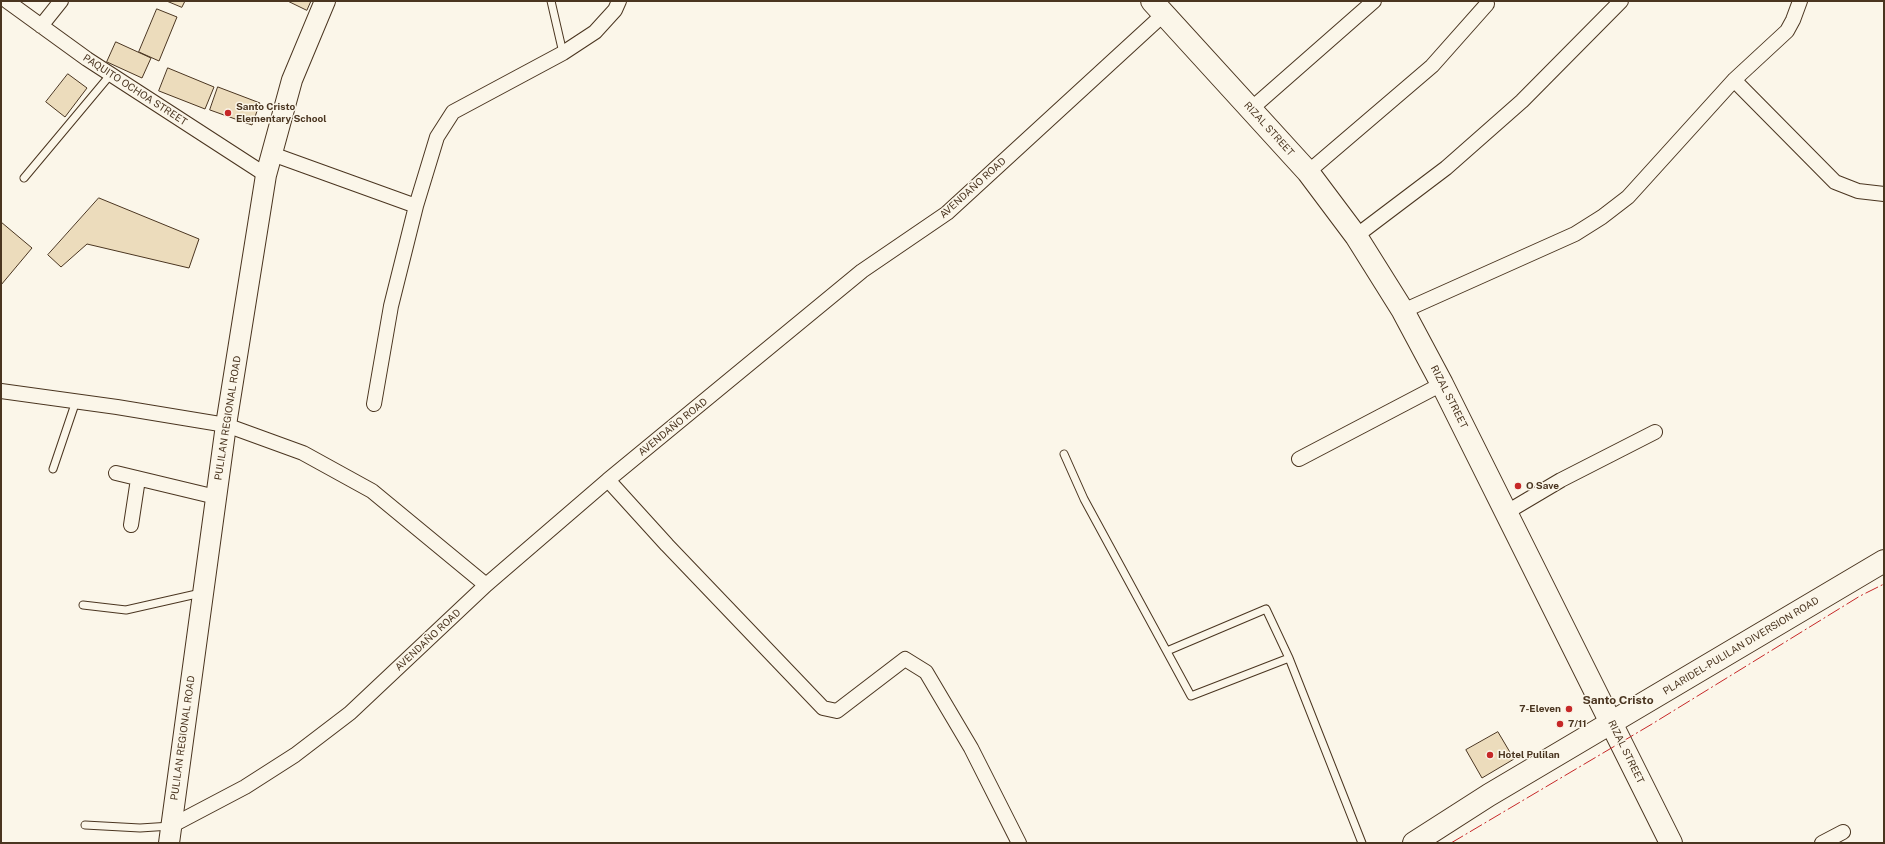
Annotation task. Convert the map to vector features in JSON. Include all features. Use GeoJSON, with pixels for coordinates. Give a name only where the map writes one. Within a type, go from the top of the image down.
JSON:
{"type":"FeatureCollection","features":[{"type":"Feature","properties":{"kind":"main road","name":"PULILAN REGIONAL ROAD"},"geometry":{"type":"LineString","coordinates":[[170,835],[226,426],[266,175],[292,80],[325,1]]}},
{"type":"Feature","properties":{"kind":"main road","name":"RIZAL STREET"},"geometry":{"type":"LineString","coordinates":[[1158,7],[1308,172],[1356,236],[1403,311],[1442,384],[1612,722],[1670,843]]}},
{"type":"Feature","properties":{"kind":"main road","name":"PLARIDEL-PULILAN DIVERSION ROAD"},"geometry":{"type":"LineString","coordinates":[[1414,843],[1489,795],[1884,561]]}},
{"type":"Feature","properties":{"kind":"street","name":"PAQUITO OCHOA STREET"},"geometry":{"type":"LineString","coordinates":[[7,1],[111,74],[266,175]]}},
{"type":"Feature","properties":{"kind":"street"},"geometry":{"type":"LineString","coordinates":[[41,26],[61,1]]}},
{"type":"Feature","properties":{"kind":"street"},"geometry":{"type":"LineString","coordinates":[[374,404],[391,306],[416,206],[436,137],[452,112],[564,53],[595,32],[615,10],[619,1]]}},
{"type":"Feature","properties":{"kind":"street"},"geometry":{"type":"LineString","coordinates":[[1251,109],[1374,1]]}},
{"type":"Feature","properties":{"kind":"street"},"geometry":{"type":"LineString","coordinates":[[1356,236],[1446,168],[1493,127],[1522,101],[1621,1]]}},
{"type":"Feature","properties":{"kind":"street"},"geometry":{"type":"LineString","coordinates":[[1403,311],[1575,234],[1602,217],[1628,197],[1734,80],[1762,52],[1787,32],[1800,1]]}},
{"type":"Feature","properties":{"kind":"street"},"geometry":{"type":"LineString","coordinates":[[1308,172],[1432,66],[1487,4]]}},
{"type":"Feature","properties":{"kind":"street","name":"AVENDAÑO ROAD"},"geometry":{"type":"LineString","coordinates":[[170,835],[295,755],[344,718],[486,585],[608,480],[862,271],[947,214],[1158,7]]}},
{"type":"Feature","properties":{"kind":"street"},"geometry":{"type":"LineString","coordinates":[[1734,80],[1836,182],[1858,192],[1884,194]]}},
{"type":"Feature","properties":{"kind":"street"},"geometry":{"type":"LineString","coordinates":[[272,154],[416,206]]}},
{"type":"Feature","properties":{"kind":"street"},"geometry":{"type":"LineString","coordinates":[[1299,459],[1442,384]]}},
{"type":"Feature","properties":{"kind":"street"},"geometry":{"type":"LineString","coordinates":[[1,391],[76,401],[226,426],[303,453],[372,491],[486,585]]}},
{"type":"Feature","properties":{"kind":"street"},"geometry":{"type":"LineString","coordinates":[[1506,512],[1561,480],[1655,432]]}},
{"type":"Feature","properties":{"kind":"street"},"geometry":{"type":"LineString","coordinates":[[116,473],[216,497]]}},
{"type":"Feature","properties":{"kind":"street"},"geometry":{"type":"LineString","coordinates":[[131,525],[138,479]]}},
{"type":"Feature","properties":{"kind":"street"},"geometry":{"type":"LineString","coordinates":[[608,480],[667,545],[823,708],[836,711],[905,659],[926,672],[971,748],[1019,843]]}},
{"type":"Feature","properties":{"kind":"street"},"geometry":{"type":"LineString","coordinates":[[1822,843],[1842,832]]}},
{"type":"Feature","properties":{"kind":"lane"},"geometry":{"type":"LineString","coordinates":[[550,1],[564,53]]}},
{"type":"Feature","properties":{"kind":"lane"},"geometry":{"type":"LineString","coordinates":[[24,178],[111,74]]}},
{"type":"Feature","properties":{"kind":"lane"},"geometry":{"type":"LineString","coordinates":[[53,469],[76,401]]}},
{"type":"Feature","properties":{"kind":"lane"},"geometry":{"type":"LineString","coordinates":[[1064,454],[1084,499],[1191,696],[1289,658]]}},
{"type":"Feature","properties":{"kind":"lane"},"geometry":{"type":"LineString","coordinates":[[83,605],[126,610],[203,593]]}},
{"type":"Feature","properties":{"kind":"lane"},"geometry":{"type":"LineString","coordinates":[[1167,651],[1266,609],[1289,658],[1362,843]]}},
{"type":"Feature","properties":{"kind":"lane"},"geometry":{"type":"LineString","coordinates":[[85,825],[140,828],[170,835]]}},
{"type":"Feature","properties":{"kind":"building"},"geometry":{"type":"Polygon","coordinates":[[[167,1],[185,1],[182,7],[167,1]]]}},
{"type":"Feature","properties":{"kind":"building"},"geometry":{"type":"Polygon","coordinates":[[[288,1],[311,1],[307,10],[288,1]]]}},
{"type":"Feature","properties":{"kind":"building"},"geometry":{"type":"Polygon","coordinates":[[[157,9],[177,17],[159,61],[139,52],[157,9]]]}},
{"type":"Feature","properties":{"kind":"building"},"geometry":{"type":"Polygon","coordinates":[[[116,42],[151,58],[142,78],[107,62],[116,42]]]}},
{"type":"Feature","properties":{"kind":"building"},"geometry":{"type":"Polygon","coordinates":[[[168,68],[214,87],[205,109],[159,91],[168,68]]]}},
{"type":"Feature","properties":{"kind":"building"},"geometry":{"type":"Polygon","coordinates":[[[68,74],[87,88],[65,117],[46,102],[68,74]]]}},
{"type":"Feature","properties":{"kind":"building"},"geometry":{"type":"Polygon","coordinates":[[[218,87],[260,103],[252,125],[210,110],[218,87]]]}},
{"type":"Feature","properties":{"kind":"building"},"geometry":{"type":"Polygon","coordinates":[[[99,198],[199,239],[189,268],[87,244],[61,267],[48,255],[99,198]]]}},
{"type":"Feature","properties":{"kind":"building"},"geometry":{"type":"Polygon","coordinates":[[[1,222],[32,248],[1,285],[1,222]]]}},
{"type":"Feature","properties":{"kind":"building","name":"Hotel Pulilan"},"geometry":{"type":"Polygon","coordinates":[[[1498,732],[1514,759],[1482,778],[1466,750],[1498,732]]]}},
{"type":"Feature","properties":{"kind":"power"},"geometry":{"type":"LineString","coordinates":[[1451,843],[1652,724],[1860,596],[1884,584]]}},
{"type":"Feature","properties":{"kind":"place","name":"Santo Cristo Elementary School"},"geometry":{"type":"Point","coordinates":[228,113]}},
{"type":"Feature","properties":{"kind":"place","name":"O Save"},"geometry":{"type":"Point","coordinates":[1518,486]}},
{"type":"Feature","properties":{"kind":"place","name":"7-Eleven"},"geometry":{"type":"Point","coordinates":[1569,709]}},
{"type":"Feature","properties":{"kind":"place","name":"7/11"},"geometry":{"type":"Point","coordinates":[1560,724]}},
{"type":"Feature","properties":{"kind":"place","name":"Hotel Pulilan"},"geometry":{"type":"Point","coordinates":[1490,755]}},
{"type":"Feature","properties":{"kind":"district","name":"Santo Cristo"},"geometry":{"type":"Point","coordinates":[1618,700]}}]}
